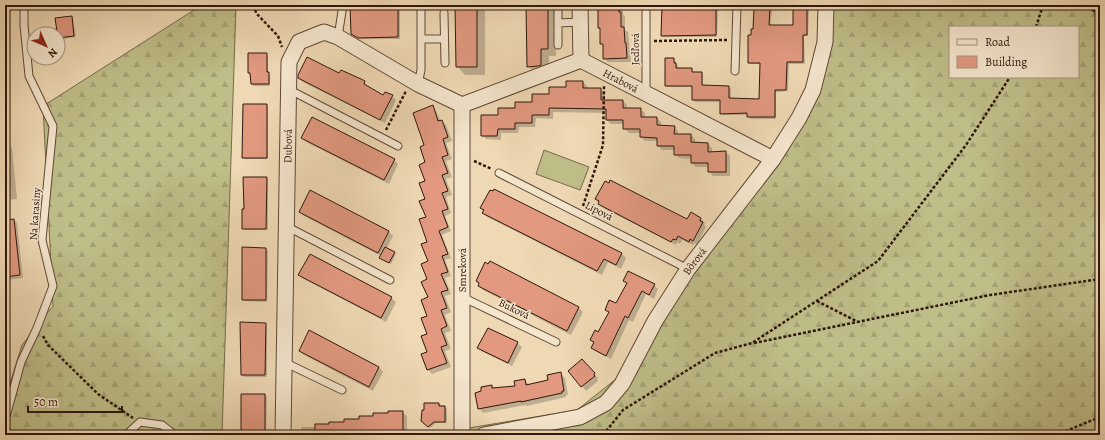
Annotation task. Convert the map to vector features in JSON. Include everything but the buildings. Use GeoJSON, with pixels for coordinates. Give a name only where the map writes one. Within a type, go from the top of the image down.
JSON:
{"type":"FeatureCollection","features":[{"type":"Feature","properties":{"kind":"street"},"geometry":{"type":"LineString","coordinates":[[462,105],[581,60],[580,5]]}},
{"type":"Feature","properties":{"kind":"street","name":"Bôrová"},"geometry":{"type":"LineString","coordinates":[[484,435],[580,417],[606,403],[622,384],[655,321],[688,269],[773,159],[799,118],[812,90],[825,42],[826,5]]}},
{"type":"Feature","properties":{"kind":"street","name":"Dubová"},"geometry":{"type":"LineString","coordinates":[[283,435],[289,62],[299,42],[324,32],[338,37],[415,82],[462,105]]}},
{"type":"Feature","properties":{"kind":"street","name":"Hrabová"},"geometry":{"type":"LineString","coordinates":[[581,60],[773,159]]}},
{"type":"Feature","properties":{"kind":"street","name":"Smreková"},"geometry":{"type":"LineString","coordinates":[[462,105],[462,435]]}},
{"type":"Feature","properties":{"kind":"lane","name":"Na karasiny"},"geometry":{"type":"LineString","coordinates":[[5,420],[21,362],[37,328],[53,286],[42,240],[53,126],[29,76],[24,25],[24,5]]}},
{"type":"Feature","properties":{"kind":"lane"},"geometry":{"type":"LineString","coordinates":[[338,37],[343,5]]}},
{"type":"Feature","properties":{"kind":"lane"},"geometry":{"type":"LineString","coordinates":[[558,5],[558,45]]}},
{"type":"Feature","properties":{"kind":"lane","name":"Jedľová"},"geometry":{"type":"LineString","coordinates":[[646,5],[646,93]]}},
{"type":"Feature","properties":{"kind":"lane"},"geometry":{"type":"LineString","coordinates":[[735,72],[737,5]]}},
{"type":"Feature","properties":{"kind":"lane"},"geometry":{"type":"LineString","coordinates":[[415,82],[421,70],[422,39],[419,6]]}},
{"type":"Feature","properties":{"kind":"lane"},"geometry":{"type":"LineString","coordinates":[[444,9],[445,63]]}},
{"type":"Feature","properties":{"kind":"lane"},"geometry":{"type":"LineString","coordinates":[[558,23],[580,22]]}},
{"type":"Feature","properties":{"kind":"lane"},"geometry":{"type":"LineString","coordinates":[[422,39],[444,39]]}},
{"type":"Feature","properties":{"kind":"lane"},"geometry":{"type":"LineString","coordinates":[[288,89],[398,146]]}},
{"type":"Feature","properties":{"kind":"lane","name":"Lipová"},"geometry":{"type":"LineString","coordinates":[[500,173],[688,269]]}},
{"type":"Feature","properties":{"kind":"lane"},"geometry":{"type":"LineString","coordinates":[[286,226],[390,280]]}},
{"type":"Feature","properties":{"kind":"lane","name":"Buková"},"geometry":{"type":"LineString","coordinates":[[462,297],[556,342]]}},
{"type":"Feature","properties":{"kind":"lane"},"geometry":{"type":"LineString","coordinates":[[284,362],[342,390]]}},
{"type":"Feature","properties":{"kind":"lane"},"geometry":{"type":"LineString","coordinates":[[126,435],[140,422],[162,425],[174,435]]}},
{"type":"Feature","properties":{"kind":"path"},"geometry":{"type":"LineString","coordinates":[[254,5],[256,12],[278,36],[289,62]]}},
{"type":"Feature","properties":{"kind":"path"},"geometry":{"type":"LineString","coordinates":[[1036,26],[1043,5]]}},
{"type":"Feature","properties":{"kind":"path"},"geometry":{"type":"LineString","coordinates":[[1090,5],[1100,21]]}},
{"type":"Feature","properties":{"kind":"path"},"geometry":{"type":"LineString","coordinates":[[646,41],[736,40]]}},
{"type":"Feature","properties":{"kind":"path"},"geometry":{"type":"LineString","coordinates":[[581,214],[603,145],[604,72]]}},
{"type":"Feature","properties":{"kind":"path"},"geometry":{"type":"LineString","coordinates":[[752,343],[878,261],[966,145],[1009,78]]}},
{"type":"Feature","properties":{"kind":"path"},"geometry":{"type":"LineString","coordinates":[[382,138],[415,82]]}},
{"type":"Feature","properties":{"kind":"path"},"geometry":{"type":"LineString","coordinates":[[462,156],[500,173]]}},
{"type":"Feature","properties":{"kind":"path"},"geometry":{"type":"LineString","coordinates":[[603,435],[623,410],[715,353],[752,343],[990,295],[1100,279]]}},
{"type":"Feature","properties":{"kind":"path"},"geometry":{"type":"LineString","coordinates":[[817,301],[858,322]]}},
{"type":"Feature","properties":{"kind":"path"},"geometry":{"type":"LineString","coordinates":[[37,328],[48,345],[98,394],[140,422]]}},
{"type":"Feature","properties":{"kind":"path"},"geometry":{"type":"LineString","coordinates":[[1056,435],[1100,417]]}},
{"type":"Feature","properties":{"kind":"green space"},"geometry":{"type":"Polygon","coordinates":[[[202,5],[236,5],[222,435],[5,435],[5,399],[22,345],[53,306],[43,106],[202,5]]]}},
{"type":"Feature","properties":{"kind":"green space"},"geometry":{"type":"Polygon","coordinates":[[[824,5],[1100,5],[1100,435],[427,435],[577,410],[616,379],[805,109],[824,5]]]}},
{"type":"Feature","properties":{"kind":"green space"},"geometry":{"type":"Polygon","coordinates":[[[544,150],[589,167],[580,190],[536,174],[544,150]]]}}]}
